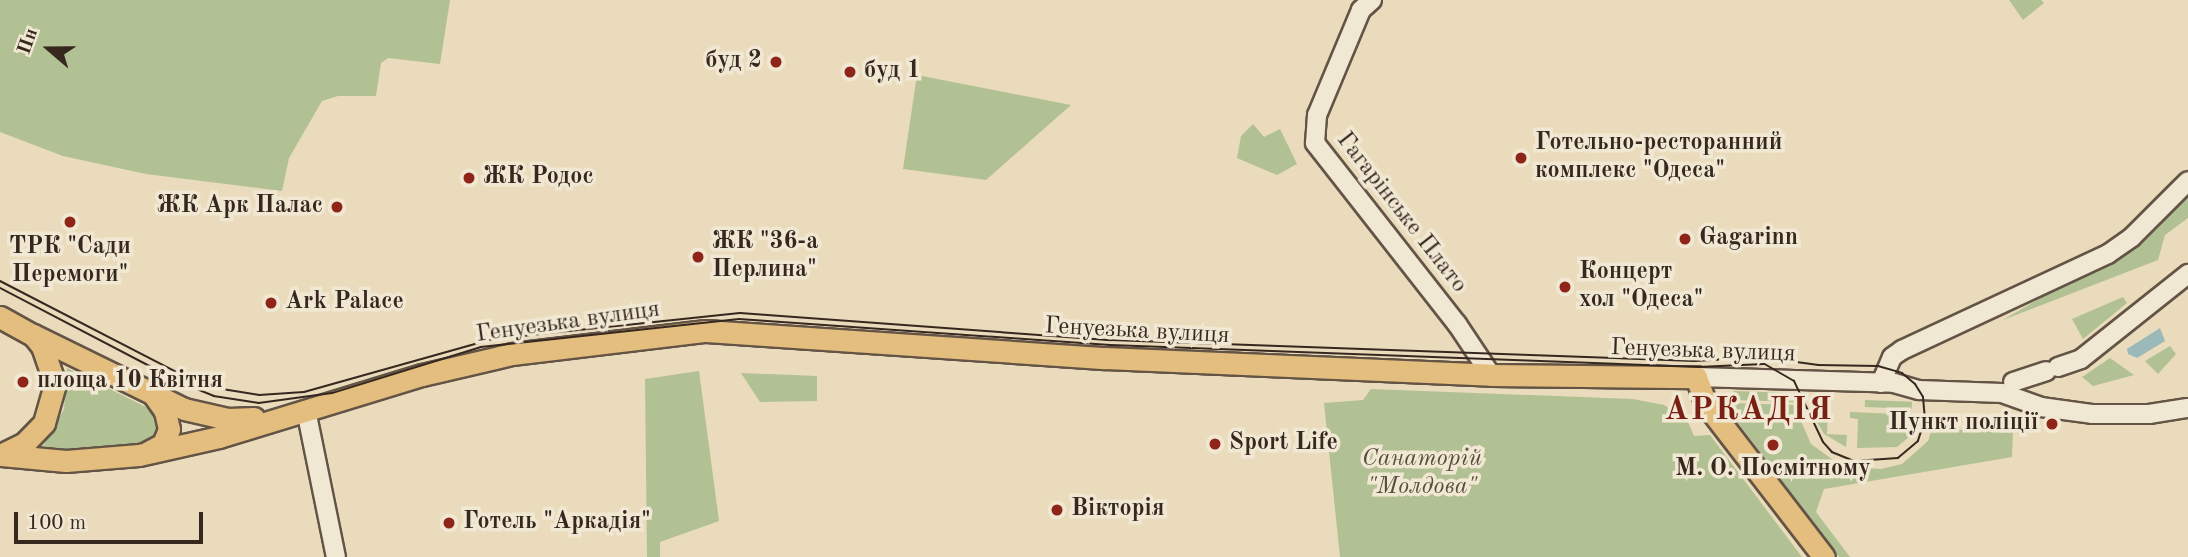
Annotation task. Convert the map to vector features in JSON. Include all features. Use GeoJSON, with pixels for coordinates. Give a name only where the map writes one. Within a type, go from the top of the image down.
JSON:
{"type":"FeatureCollection","features":[{"type":"Feature","properties":{"kind":"main road"},"geometry":{"type":"LineString","coordinates":[[0,317],[33,335],[49,358],[54,398],[36,434],[0,455]]}},
{"type":"Feature","properties":{"kind":"main road","name":"Генуезька вулиця"},"geometry":{"type":"LineString","coordinates":[[0,455],[66,461],[139,455],[219,438],[278,416],[512,354],[740,330],[1105,358],[1491,375],[1696,377]]}},
{"type":"Feature","properties":{"kind":"main road","name":"Генуезька вулиця"},"geometry":{"type":"LineString","coordinates":[[33,335],[154,395],[203,415],[278,416]]}},
{"type":"Feature","properties":{"kind":"main road"},"geometry":{"type":"LineString","coordinates":[[1696,377],[1706,404],[1824,557]]}},
{"type":"Feature","properties":{"kind":"main road"},"geometry":{"type":"LineString","coordinates":[[139,455],[157,448],[168,434],[168,418],[154,395]]}},
{"type":"Feature","properties":{"kind":"street","name":"Гагарінське Плато"},"geometry":{"type":"LineString","coordinates":[[1372,0],[1361,10],[1317,115],[1315,143],[1457,324],[1491,375]]}},
{"type":"Feature","properties":{"kind":"street"},"geometry":{"type":"LineString","coordinates":[[1887,383],[1889,362],[1902,350],[2108,254],[2132,237],[2188,181]]}},
{"type":"Feature","properties":{"kind":"street"},"geometry":{"type":"LineString","coordinates":[[2007,387],[2081,359],[2188,274]]}},
{"type":"Feature","properties":{"kind":"street","name":"Генуезька вулиця"},"geometry":{"type":"LineString","coordinates":[[1696,377],[1887,383],[1933,391],[2007,387]]}},
{"type":"Feature","properties":{"kind":"street"},"geometry":{"type":"LineString","coordinates":[[2007,387],[2041,407],[2092,414],[2149,414],[2188,408]]}},
{"type":"Feature","properties":{"kind":"street"},"geometry":{"type":"LineString","coordinates":[[306,410],[336,557]]}},
{"type":"Feature","properties":{"kind":"green space"},"geometry":{"type":"Polygon","coordinates":[[[0,0],[450,0],[440,64],[388,58],[381,63],[376,96],[338,96],[322,101],[289,158],[282,191],[146,174],[63,156],[0,132],[0,0]]]}},
{"type":"Feature","properties":{"kind":"green space"},"geometry":{"type":"Polygon","coordinates":[[[2009,0],[2041,0],[2044,3],[2023,20],[2009,0]]]}},
{"type":"Feature","properties":{"kind":"green space"},"geometry":{"type":"Polygon","coordinates":[[[917,75],[1071,105],[986,180],[903,169],[917,75]]]}},
{"type":"Feature","properties":{"kind":"green space"},"geometry":{"type":"Polygon","coordinates":[[[1253,124],[1264,137],[1280,129],[1297,164],[1277,175],[1237,158],[1241,136],[1253,124]]]}},
{"type":"Feature","properties":{"kind":"green space"},"geometry":{"type":"Polygon","coordinates":[[[2188,192],[2188,218],[2165,235],[2158,260],[2003,320],[2119,252],[2188,192]]]}},
{"type":"Feature","properties":{"kind":"green space"},"geometry":{"type":"Polygon","coordinates":[[[2123,297],[2127,303],[2083,339],[2072,319],[2123,297]]]}},
{"type":"Feature","properties":{"kind":"green space"},"geometry":{"type":"Polygon","coordinates":[[[2170,346],[2176,354],[2158,374],[2145,361],[2170,346]]]}},
{"type":"Feature","properties":{"kind":"green space"},"geometry":{"type":"Polygon","coordinates":[[[2110,358],[2134,375],[2093,386],[2082,377],[2110,358]]]}},
{"type":"Feature","properties":{"kind":"green space"},"geometry":{"type":"Polygon","coordinates":[[[67,368],[150,409],[163,431],[149,444],[114,451],[42,448],[64,409],[67,368]]]}},
{"type":"Feature","properties":{"kind":"green space"},"geometry":{"type":"Polygon","coordinates":[[[699,371],[719,521],[660,542],[660,557],[647,557],[645,379],[699,371]]]}},
{"type":"Feature","properties":{"kind":"green space"},"geometry":{"type":"Polygon","coordinates":[[[741,373],[817,376],[817,401],[760,402],[741,373]]]}},
{"type":"Feature","properties":{"kind":"green space","name":"Санаторій \"Молдова\""},"geometry":{"type":"Polygon","coordinates":[[[1371,389],[1633,399],[1664,405],[1687,420],[1694,436],[1710,435],[1802,557],[1340,557],[1324,403],[1363,400],[1371,389]]]}},
{"type":"Feature","properties":{"kind":"green space"},"geometry":{"type":"Polygon","coordinates":[[[1734,391],[1796,393],[1796,402],[1734,400],[1734,391]]]}},
{"type":"Feature","properties":{"kind":"green space"},"geometry":{"type":"Polygon","coordinates":[[[1865,400],[1912,402],[1912,409],[1865,407],[1865,400]]]}},
{"type":"Feature","properties":{"kind":"green space"},"geometry":{"type":"Polygon","coordinates":[[[1729,403],[1794,405],[1811,444],[1843,467],[1881,469],[1902,464],[1928,441],[1936,416],[1944,417],[1943,429],[2013,432],[2012,457],[1824,489],[1816,512],[1850,557],[1839,557],[1735,419],[1729,403]]]}},
{"type":"Feature","properties":{"kind":"green space"},"geometry":{"type":"Polygon","coordinates":[[[1810,410],[1828,411],[1827,434],[1847,435],[1846,447],[1824,434],[1810,410]]]}},
{"type":"Feature","properties":{"kind":"green space"},"geometry":{"type":"Polygon","coordinates":[[[1850,412],[1922,415],[1916,431],[1897,447],[1857,448],[1858,419],[1850,418],[1850,412]]]}},
{"type":"Feature","properties":{"kind":"water"},"geometry":{"type":"Polygon","coordinates":[[[2160,328],[2165,341],[2137,358],[2128,354],[2127,349],[2160,328]]]}},
{"type":"Feature","properties":{"kind":"tram line"},"geometry":{"type":"LineString","coordinates":[[0,281],[184,376],[216,388],[259,395],[304,392],[493,339],[740,313],[1111,340],[1695,361],[1760,357],[1818,365],[1878,366],[1902,373],[1915,384],[1923,397],[1925,419],[1918,441],[1898,458],[1854,461],[1832,452],[1823,442],[1794,381],[1764,364],[1698,367],[1110,345],[739,319],[481,347],[332,393],[259,403],[214,396],[182,383],[0,288]]}},
{"type":"Feature","properties":{"kind":"place","name":"буд 2"},"geometry":{"type":"Point","coordinates":[776,62]}},
{"type":"Feature","properties":{"kind":"place","name":"буд 1"},"geometry":{"type":"Point","coordinates":[850,72]}},
{"type":"Feature","properties":{"kind":"place","name":"Готельно-ресторанний комплекс \"Одеса\""},"geometry":{"type":"Point","coordinates":[1521,158]}},
{"type":"Feature","properties":{"kind":"place","name":"ЖК Родос"},"geometry":{"type":"Point","coordinates":[469,178]}},
{"type":"Feature","properties":{"kind":"place","name":"ЖК Арк Палас"},"geometry":{"type":"Point","coordinates":[337,207]}},
{"type":"Feature","properties":{"kind":"place","name":"ТРК \"Сади Перемоги\""},"geometry":{"type":"Point","coordinates":[70,222]}},
{"type":"Feature","properties":{"kind":"place","name":"Gagarinn"},"geometry":{"type":"Point","coordinates":[1685,239]}},
{"type":"Feature","properties":{"kind":"place","name":"ЖК \"36-а Перлина\""},"geometry":{"type":"Point","coordinates":[698,257]}},
{"type":"Feature","properties":{"kind":"place","name":"Концерт хол \"Одеса\""},"geometry":{"type":"Point","coordinates":[1565,287]}},
{"type":"Feature","properties":{"kind":"place","name":"Ark Palace"},"geometry":{"type":"Point","coordinates":[271,303]}},
{"type":"Feature","properties":{"kind":"place","name":"площа 10 Квітня"},"geometry":{"type":"Point","coordinates":[23,382]}},
{"type":"Feature","properties":{"kind":"place","name":"Пункт поліції"},"geometry":{"type":"Point","coordinates":[2052,424]}},
{"type":"Feature","properties":{"kind":"place","name":"Sport Life"},"geometry":{"type":"Point","coordinates":[1215,444]}},
{"type":"Feature","properties":{"kind":"place","name":"М. О. Посмітному"},"geometry":{"type":"Point","coordinates":[1773,445]}},
{"type":"Feature","properties":{"kind":"place","name":"Вікторія"},"geometry":{"type":"Point","coordinates":[1057,510]}},
{"type":"Feature","properties":{"kind":"place","name":"Готель \"Аркадія\""},"geometry":{"type":"Point","coordinates":[449,523]}},
{"type":"Feature","properties":{"kind":"district","name":"АРКАДІЯ"},"geometry":{"type":"Point","coordinates":[1749,411]}}]}
